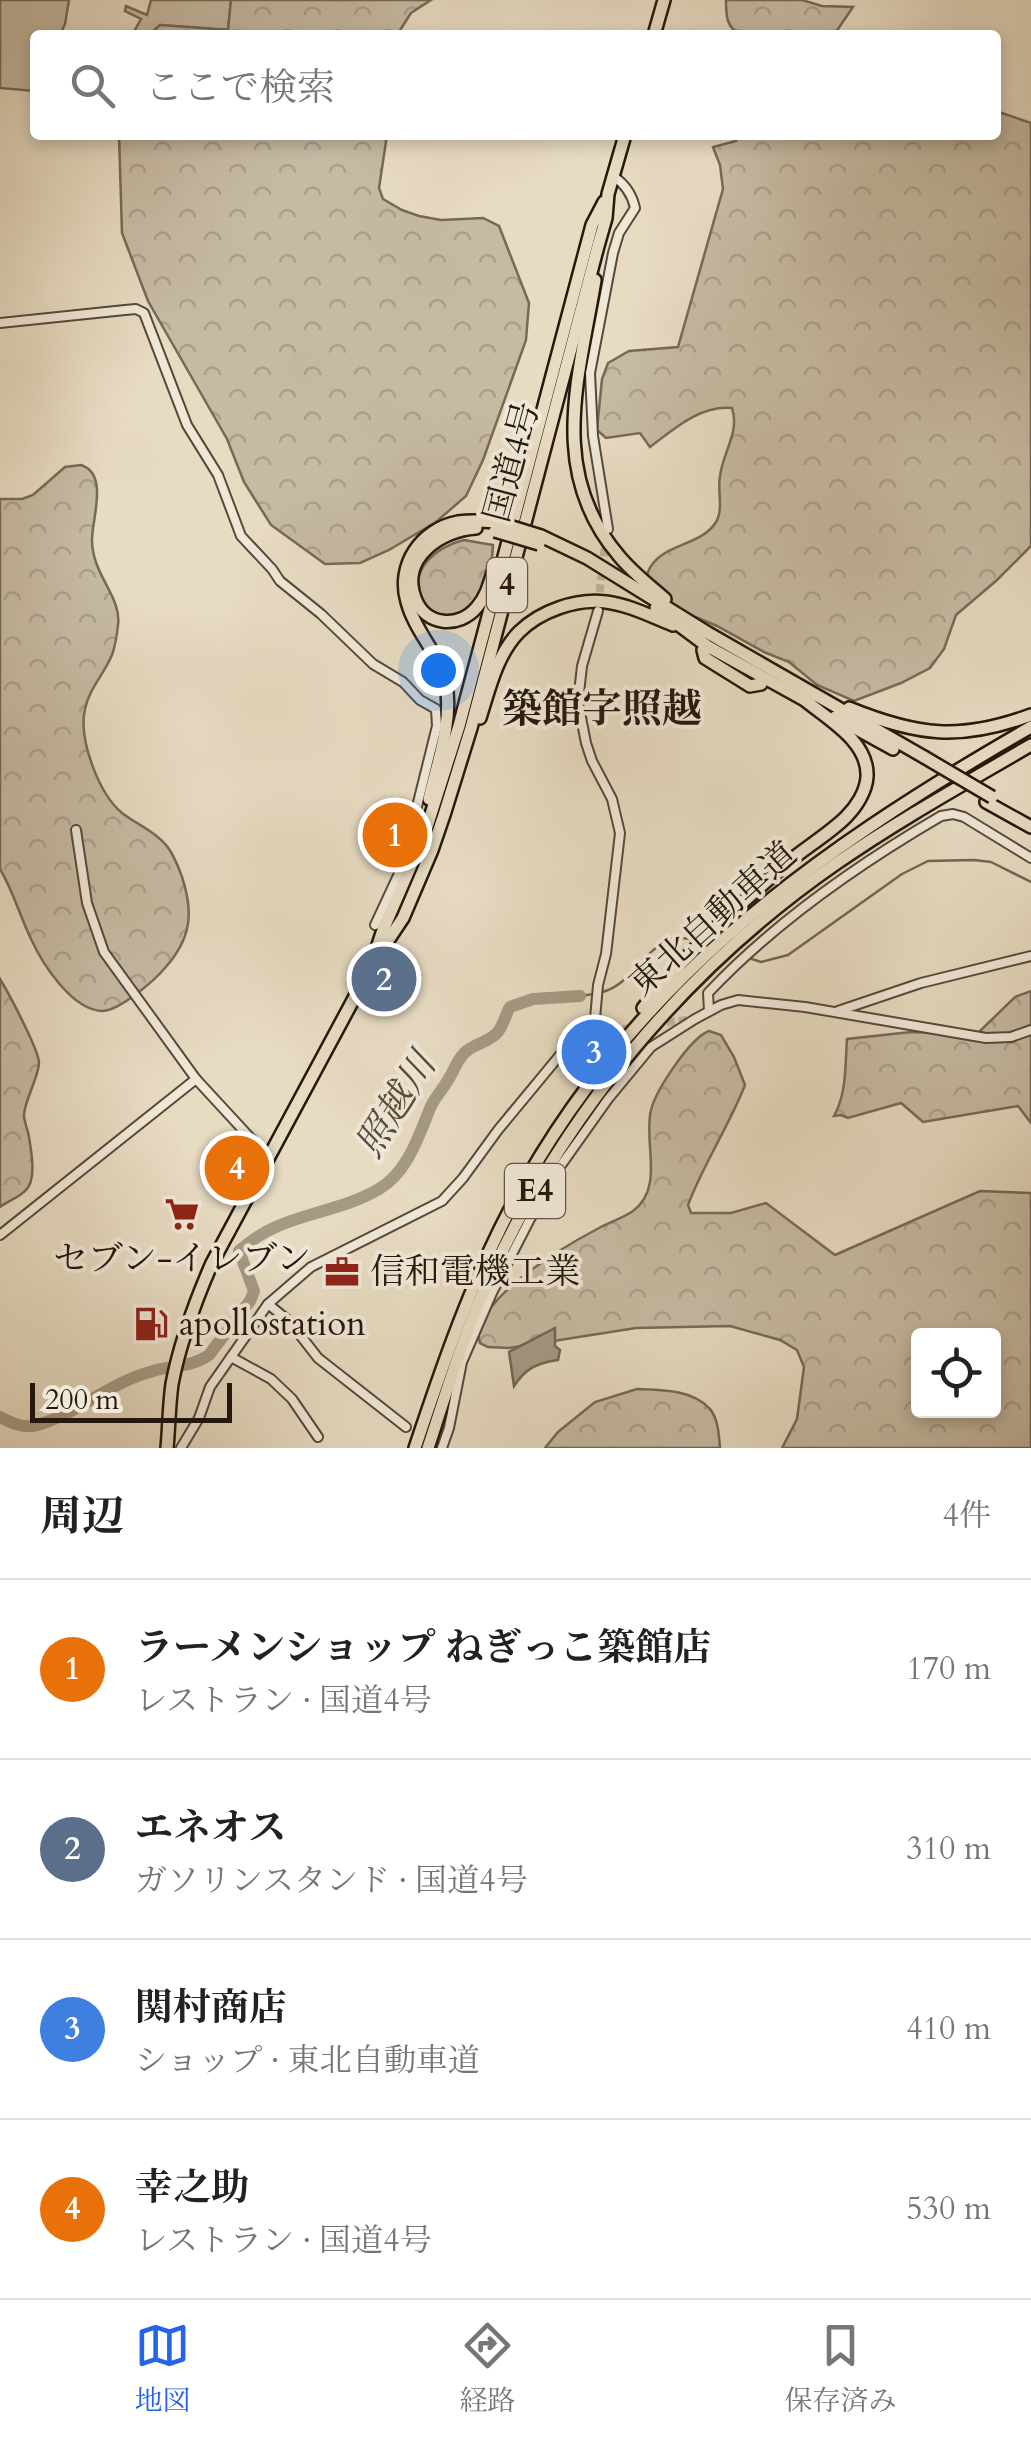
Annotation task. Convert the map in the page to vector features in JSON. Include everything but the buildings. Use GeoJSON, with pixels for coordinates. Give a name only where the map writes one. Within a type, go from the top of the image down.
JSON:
{"type":"FeatureCollection","features":[{"type":"Feature","properties":{"kind":"highway"},"geometry":{"type":"LineString","coordinates":[[655,30],[664,0]]}},
{"type":"Feature","properties":{"kind":"highway","name":"国道4号"},"geometry":{"type":"LineString","coordinates":[[406,882],[432,850],[471,728],[624,140]]}},
{"type":"Feature","properties":{"kind":"highway","name":"国道4号"},"geometry":{"type":"LineString","coordinates":[[167,1448],[172,1384],[196,1299],[373,963],[425,833],[459,726],[592,225],[608,194]]}},
{"type":"Feature","properties":{"kind":"highway"},"geometry":{"type":"LineString","coordinates":[[598,246],[573,411],[578,478],[594,520],[617,554],[693,633],[776,686]]}},
{"type":"Feature","properties":{"kind":"highway"},"geometry":{"type":"LineString","coordinates":[[425,833],[448,712],[446,686],[432,650],[414,620],[404,582],[407,565],[422,540],[444,526],[460,522],[496,527],[588,558],[761,684],[918,731],[969,732],[1031,715]]}},
{"type":"Feature","properties":{"kind":"highway"},"geometry":{"type":"LineString","coordinates":[[496,527],[453,531],[423,551],[412,587],[419,607],[439,622],[465,618],[485,596],[497,561],[507,547]]}},
{"type":"Feature","properties":{"kind":"highway"},"geometry":{"type":"LineString","coordinates":[[432,850],[449,816],[492,681],[505,653],[518,632],[562,606],[584,602],[627,607],[763,663],[808,695],[1031,828]]}},
{"type":"Feature","properties":{"kind":"highway"},"geometry":{"type":"LineString","coordinates":[[715,938],[753,892],[845,817],[861,799],[867,777],[857,746],[808,695]]}},
{"type":"Feature","properties":{"kind":"highway","name":"東北自動車道"},"geometry":{"type":"LineString","coordinates":[[715,938],[877,820],[1031,727]]}},
{"type":"Feature","properties":{"kind":"highway","name":"東北自動車道"},"geometry":{"type":"LineString","coordinates":[[435,1447],[453,1370],[487,1283],[548,1167],[613,1073],[705,972],[835,864],[932,802],[1031,747]]}},
{"type":"Feature","properties":{"kind":"highway"},"geometry":{"type":"LineString","coordinates":[[989,800],[1031,819]]}},
{"type":"Feature","properties":{"kind":"highway","name":"E4"},"geometry":{"type":"LineString","coordinates":[[416,1448],[459,1320],[485,1260],[538,1160],[645,1005],[715,938]]}},
{"type":"Feature","properties":{"kind":"street"},"geometry":{"type":"LineString","coordinates":[[608,530],[593,436],[590,372],[613,253],[619,233],[635,208],[623,182],[613,176]]}},
{"type":"Feature","properties":{"kind":"street"},"geometry":{"type":"LineString","coordinates":[[0,323],[125,310],[144,312],[188,425],[218,474],[240,536],[280,582],[374,664],[436,709],[437,726],[412,833],[406,882],[375,925]]}},
{"type":"Feature","properties":{"kind":"street"},"geometry":{"type":"LineString","coordinates":[[594,1030],[620,833],[612,799],[592,761],[578,702],[582,666],[598,611]]}},
{"type":"Feature","properties":{"kind":"street"},"geometry":{"type":"LineString","coordinates":[[709,1011],[708,993],[751,950],[855,869],[941,816],[964,817],[1031,858]]}},
{"type":"Feature","properties":{"kind":"street"},"geometry":{"type":"LineString","coordinates":[[76,830],[87,903],[104,952],[196,1079],[268,1156]]}},
{"type":"Feature","properties":{"kind":"street"},"geometry":{"type":"LineString","coordinates":[[836,1012],[921,983],[1031,956]]}},
{"type":"Feature","properties":{"kind":"street"},"geometry":{"type":"LineString","coordinates":[[435,1447],[449,1428],[462,1362],[492,1292],[559,1168],[651,1047],[709,1011],[738,1000],[986,1038],[1011,1038],[1031,1030]]}},
{"type":"Feature","properties":{"kind":"street"},"geometry":{"type":"LineString","coordinates":[[181,1448],[210,1387],[268,1304],[311,1267],[442,1201],[565,1049],[594,1030],[612,1031]]}},
{"type":"Feature","properties":{"kind":"street"},"geometry":{"type":"LineString","coordinates":[[0,1236],[196,1079]]}},
{"type":"Feature","properties":{"kind":"street"},"geometry":{"type":"LineString","coordinates":[[268,1304],[290,1322],[318,1358],[406,1427]]}},
{"type":"Feature","properties":{"kind":"street"},"geometry":{"type":"LineString","coordinates":[[231,1357],[282,1389],[318,1437]]}},
{"type":"Feature","properties":{"kind":"green space"},"geometry":{"type":"Polygon","coordinates":[[[0,0],[69,0],[62,30],[30,30],[30,91],[0,88],[0,0]]]}},
{"type":"Feature","properties":{"kind":"green space"},"geometry":{"type":"Polygon","coordinates":[[[151,0],[231,0],[228,30],[160,25],[154,30],[135,30],[141,19],[125,11],[126,6],[147,15],[151,0]]]}},
{"type":"Feature","properties":{"kind":"green space"},"geometry":{"type":"Polygon","coordinates":[[[231,0],[431,0],[411,13],[400,30],[228,30],[231,0]]]}},
{"type":"Feature","properties":{"kind":"green space"},"geometry":{"type":"Polygon","coordinates":[[[726,0],[802,0],[822,6],[853,7],[837,30],[735,30],[726,11],[726,0]]]}},
{"type":"Feature","properties":{"kind":"green space"},"geometry":{"type":"Polygon","coordinates":[[[160,25],[228,30],[154,30],[160,25]]]}},
{"type":"Feature","properties":{"kind":"green space"},"geometry":{"type":"Polygon","coordinates":[[[1001,113],[1031,123],[1031,546],[956,615],[944,649],[930,668],[854,701],[817,685],[789,662],[717,626],[666,609],[646,587],[647,574],[661,555],[701,536],[716,522],[720,511],[720,476],[733,434],[732,408],[709,410],[650,447],[640,433],[606,438],[597,430],[602,379],[608,363],[629,351],[678,347],[723,189],[713,147],[736,141],[1001,140],[1001,113]]]}},
{"type":"Feature","properties":{"kind":"green space"},"geometry":{"type":"Polygon","coordinates":[[[119,140],[386,140],[379,188],[383,199],[419,216],[441,220],[483,218],[499,226],[529,303],[526,340],[466,496],[436,522],[360,563],[325,564],[271,525],[148,301],[122,233],[119,140]]]}},
{"type":"Feature","properties":{"kind":"green space"},"geometry":{"type":"Polygon","coordinates":[[[81,465],[95,477],[93,553],[118,615],[112,655],[85,709],[88,750],[98,780],[114,804],[170,851],[182,877],[189,914],[185,936],[165,968],[127,1000],[103,1011],[91,1009],[69,995],[50,972],[0,869],[0,499],[33,495],[65,467],[81,465]]]}},
{"type":"Feature","properties":{"kind":"green space"},"geometry":{"type":"Polygon","coordinates":[[[464,540],[493,545],[489,574],[470,607],[454,617],[439,617],[423,601],[418,580],[421,570],[435,554],[464,540]]]}},
{"type":"Feature","properties":{"kind":"green space"},"geometry":{"type":"Polygon","coordinates":[[[0,979],[29,1034],[39,1063],[24,1115],[32,1157],[31,1179],[23,1192],[0,1207],[0,979]]]}},
{"type":"Feature","properties":{"kind":"green space"},"geometry":{"type":"Polygon","coordinates":[[[1031,991],[1031,1123],[1018,1106],[923,1122],[901,1103],[848,1118],[834,1116],[843,1088],[847,1039],[911,1032],[977,1034],[1015,997],[1031,991]]]}},
{"type":"Feature","properties":{"kind":"green space"},"geometry":{"type":"Polygon","coordinates":[[[709,1031],[721,1035],[745,1085],[694,1189],[688,1205],[691,1213],[731,1213],[766,1203],[835,1255],[980,1191],[1031,1193],[1031,1448],[782,1448],[797,1419],[804,1367],[797,1350],[780,1340],[730,1326],[636,1328],[509,1348],[480,1343],[478,1329],[483,1318],[510,1287],[546,1259],[633,1211],[643,1201],[651,1177],[651,1110],[659,1090],[693,1043],[709,1031]]]}},
{"type":"Feature","properties":{"kind":"green space"},"geometry":{"type":"Polygon","coordinates":[[[637,1389],[675,1392],[702,1402],[718,1426],[720,1448],[545,1448],[595,1402],[637,1389]]]}},
{"type":"Feature","properties":{"kind":"shaded area"},"geometry":{"type":"Polygon","coordinates":[[[555,1328],[558,1360],[533,1367],[514,1386],[509,1352],[555,1328]]]}},
{"type":"Feature","properties":{"kind":"waterway"},"geometry":{"type":"LineString","coordinates":[[749,958],[761,962],[788,955],[902,874],[928,861],[991,862],[1031,882]]}},
{"type":"Feature","properties":{"kind":"waterway"},"geometry":{"type":"LineString","coordinates":[[602,992],[615,987],[666,941],[693,940]]}},
{"type":"Feature","properties":{"kind":"waterway"},"geometry":{"type":"LineString","coordinates":[[580,996],[594,994]]}},
{"type":"Feature","properties":{"kind":"waterway","name":"照越川"},"geometry":{"type":"LineString","coordinates":[[0,1417],[23,1426],[37,1425],[135,1377],[209,1355],[254,1291],[239,1251],[272,1229],[362,1198],[389,1182],[411,1152],[431,1106],[459,1060],[496,1034],[510,1007],[533,999],[580,996]]}},
{"type":"Feature","properties":{"kind":"tunnel"},"geometry":{"type":"LineString","coordinates":[[598,604],[606,539]]}},
{"type":"Feature","properties":{"kind":"tunnel"},"geometry":{"type":"LineString","coordinates":[[655,1024],[695,1019]]}},
{"type":"Feature","properties":{"kind":"tunnel"},"geometry":{"type":"LineString","coordinates":[[611,1031],[637,1027]]}},
{"type":"Feature","properties":{"kind":"place","name":"ラーメンショップ ねぎっこ築館店"},"geometry":{"type":"Point","coordinates":[395,835]}},
{"type":"Feature","properties":{"kind":"place","name":"エネオス"},"geometry":{"type":"Point","coordinates":[384,979]}},
{"type":"Feature","properties":{"kind":"place","name":"関村商店"},"geometry":{"type":"Point","coordinates":[594,1052]}},
{"type":"Feature","properties":{"kind":"place","name":"幸之助"},"geometry":{"type":"Point","coordinates":[237,1168]}},
{"type":"Feature","properties":{"kind":"place","name":"セブン-イレブン"},"geometry":{"type":"Point","coordinates":[182,1214]}},
{"type":"Feature","properties":{"kind":"place","name":"信和電機工業"},"geometry":{"type":"Point","coordinates":[342,1272]}},
{"type":"Feature","properties":{"kind":"place","name":"apollostation"},"geometry":{"type":"Point","coordinates":[151,1324]}},
{"type":"Feature","properties":{"kind":"district","name":"築館字照越"},"geometry":{"type":"Point","coordinates":[602,709]}}]}
